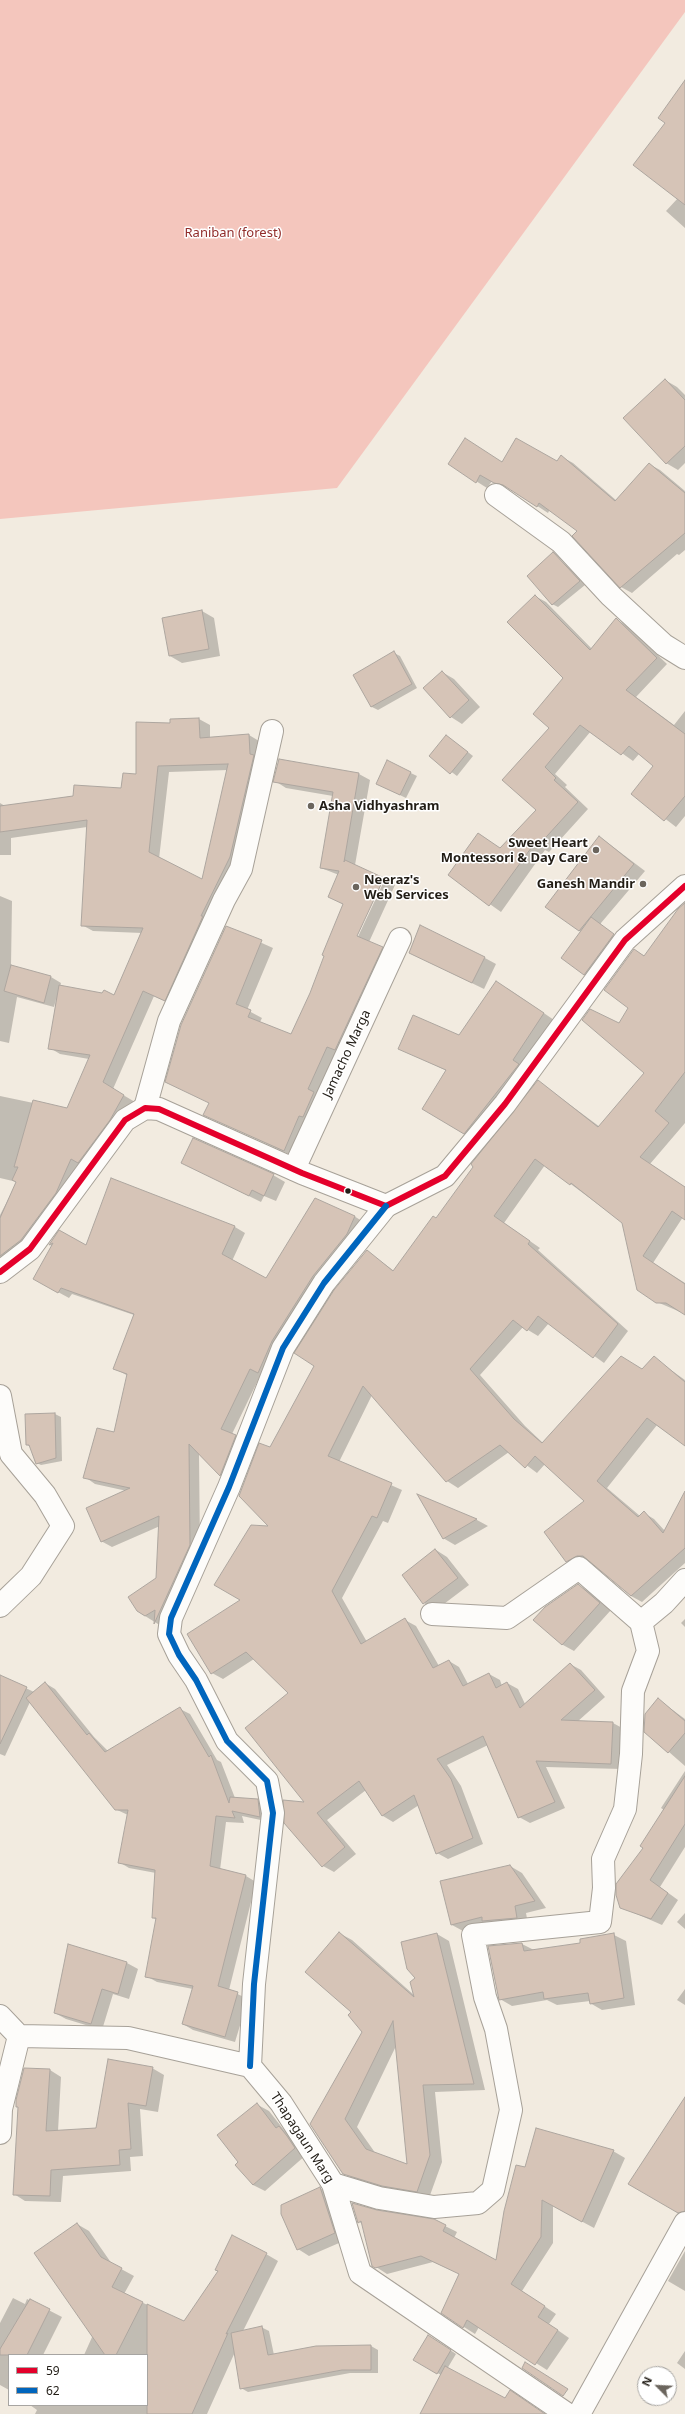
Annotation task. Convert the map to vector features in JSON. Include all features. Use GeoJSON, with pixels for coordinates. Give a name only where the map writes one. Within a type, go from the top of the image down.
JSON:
{"type":"FeatureCollection","features":[{"type":"Feature","properties":{"kind":"street"},"geometry":{"type":"LineString","coordinates":[[496,495],[561,542],[611,596],[664,646],[685,658]]}},
{"type":"Feature","properties":{"kind":"street"},"geometry":{"type":"LineString","coordinates":[[145,1108],[169,1022],[224,900],[241,869],[272,731]]}},
{"type":"Feature","properties":{"kind":"street"},"geometry":{"type":"LineString","coordinates":[[0,2053],[19,2036],[128,2038],[250,2066],[254,1984],[274,1813],[267,1781],[227,1741],[196,1680],[179,1655],[169,1634],[171,1618],[229,1487],[283,1348],[324,1283],[386,1206],[445,1176],[505,1104],[625,940],[685,886]]}},
{"type":"Feature","properties":{"kind":"street","name":"Jamacho Marga"},"geometry":{"type":"LineString","coordinates":[[294,1169],[400,939]]}},
{"type":"Feature","properties":{"kind":"street"},"geometry":{"type":"LineString","coordinates":[[0,1272],[30,1250],[125,1120],[145,1108],[159,1109],[294,1169],[386,1206]]}},
{"type":"Feature","properties":{"kind":"street"},"geometry":{"type":"LineString","coordinates":[[0,1396],[11,1454],[45,1495],[63,1526],[31,1576],[0,1606]]}},
{"type":"Feature","properties":{"kind":"street"},"geometry":{"type":"LineString","coordinates":[[333,2184],[379,2198],[434,2207],[478,2203],[493,2190],[512,2110],[496,2029],[485,1997],[473,1935],[600,1922],[604,1888],[603,1859],[625,1808],[631,1754],[633,1691],[648,1650],[641,1622],[579,1568],[507,1618],[432,1614]]}},
{"type":"Feature","properties":{"kind":"street"},"geometry":{"type":"LineString","coordinates":[[641,1622],[664,1603],[685,1580]]}},
{"type":"Feature","properties":{"kind":"street"},"geometry":{"type":"LineString","coordinates":[[0,2016],[19,2036]]}},
{"type":"Feature","properties":{"kind":"street"},"geometry":{"type":"LineString","coordinates":[[0,2133],[1,2109],[19,2036]]}},
{"type":"Feature","properties":{"kind":"street","name":"Thapagaun Marg"},"geometry":{"type":"LineString","coordinates":[[250,2066],[281,2103],[333,2184],[360,2273],[567,2414]]}},
{"type":"Feature","properties":{"kind":"street"},"geometry":{"type":"LineString","coordinates":[[579,2414],[685,2222]]}},
{"type":"Feature","properties":{"kind":"green space","name":"Raniban (forest)"},"geometry":{"type":"Polygon","coordinates":[[[0,0],[685,0],[685,12],[337,488],[0,519],[0,0]]]}},
{"type":"Feature","properties":{"kind":"building"},"geometry":{"type":"Polygon","coordinates":[[[685,80],[685,205],[633,165],[665,123],[658,118],[685,80]]]}},
{"type":"Feature","properties":{"kind":"building"},"geometry":{"type":"Polygon","coordinates":[[[665,379],[685,400],[685,446],[666,464],[623,418],[665,379]]]}},
{"type":"Feature","properties":{"kind":"building"},"geometry":{"type":"Polygon","coordinates":[[[465,438],[502,462],[516,438],[557,461],[561,455],[615,501],[649,463],[685,493],[685,533],[620,588],[572,536],[577,531],[539,503],[537,507],[503,485],[494,483],[480,475],[476,483],[448,464],[465,438]]]}},
{"type":"Feature","properties":{"kind":"building"},"geometry":{"type":"Polygon","coordinates":[[[553,552],[580,581],[552,605],[527,576],[553,552]]]}},
{"type":"Feature","properties":{"kind":"building"},"geometry":{"type":"Polygon","coordinates":[[[535,595],[590,650],[616,618],[657,658],[626,690],[685,734],[685,796],[664,821],[631,794],[653,766],[629,746],[621,755],[580,725],[545,767],[556,778],[554,780],[578,802],[537,847],[534,844],[489,906],[448,875],[478,833],[500,848],[536,810],[502,780],[549,728],[533,714],[563,678],[507,622],[535,595]]]}},
{"type":"Feature","properties":{"kind":"building"},"geometry":{"type":"Polygon","coordinates":[[[202,610],[209,649],[169,656],[162,618],[202,610]]]}},
{"type":"Feature","properties":{"kind":"building"},"geometry":{"type":"Polygon","coordinates":[[[394,651],[412,684],[371,707],[353,675],[394,651]]]}},
{"type":"Feature","properties":{"kind":"building"},"geometry":{"type":"Polygon","coordinates":[[[442,671],[469,700],[450,718],[423,688],[442,671]]]}},
{"type":"Feature","properties":{"kind":"building"},"geometry":{"type":"Polygon","coordinates":[[[199,718],[200,738],[249,734],[250,754],[254,755],[230,857],[201,916],[203,916],[165,1001],[143,991],[103,1082],[124,1095],[110,1120],[78,1163],[71,1159],[56,1193],[21,1240],[0,1256],[0,1218],[16,1182],[12,1180],[18,1167],[14,1167],[33,1100],[67,1108],[90,1055],[48,1049],[59,985],[102,993],[104,990],[114,995],[143,928],[81,926],[87,820],[0,832],[0,806],[73,796],[74,785],[121,788],[123,773],[136,774],[136,722],[170,723],[170,719],[199,718]],[[228,764],[158,766],[149,852],[202,879],[228,764]]]}},
{"type":"Feature","properties":{"kind":"building"},"geometry":{"type":"Polygon","coordinates":[[[446,735],[468,752],[450,774],[429,756],[446,735]]]}},
{"type":"Feature","properties":{"kind":"building"},"geometry":{"type":"Polygon","coordinates":[[[279,759],[359,773],[344,862],[345,860],[384,878],[357,936],[383,947],[335,1050],[327,1047],[308,1089],[314,1092],[303,1117],[299,1116],[284,1151],[203,1115],[209,1103],[165,1082],[181,1025],[226,926],[262,940],[236,1004],[251,1010],[248,1017],[291,1034],[310,993],[324,956],[322,955],[343,904],[328,897],[339,871],[320,868],[333,792],[273,782],[279,759]]]}},
{"type":"Feature","properties":{"kind":"building"},"geometry":{"type":"Polygon","coordinates":[[[387,760],[411,772],[400,795],[376,784],[387,760]]]}},
{"type":"Feature","properties":{"kind":"building"},"geometry":{"type":"Polygon","coordinates":[[[599,836],[634,864],[579,931],[545,907],[599,836]]]}},
{"type":"Feature","properties":{"kind":"building"},"geometry":{"type":"Polygon","coordinates":[[[685,903],[685,1072],[655,1111],[669,1123],[640,1157],[685,1187],[685,1220],[672,1211],[643,1256],[685,1284],[685,1315],[666,1303],[656,1303],[637,1290],[622,1223],[571,1183],[570,1185],[535,1159],[494,1216],[530,1241],[528,1244],[618,1324],[593,1358],[538,1316],[527,1331],[513,1320],[470,1369],[514,1419],[542,1443],[621,1356],[642,1369],[654,1356],[685,1382],[685,1446],[647,1418],[597,1481],[638,1517],[644,1511],[663,1533],[685,1491],[685,1548],[631,1596],[583,1556],[577,1556],[566,1562],[544,1532],[584,1501],[535,1456],[525,1468],[500,1445],[446,1482],[363,1386],[328,1456],[392,1483],[377,1518],[372,1516],[332,1591],[361,1644],[405,1618],[433,1668],[449,1660],[463,1686],[489,1673],[496,1688],[507,1682],[520,1708],[570,1663],[595,1690],[561,1720],[613,1722],[611,1764],[536,1761],[555,1802],[518,1818],[483,1736],[437,1759],[451,1779],[473,1838],[436,1854],[414,1795],[382,1816],[359,1781],[317,1813],[345,1847],[322,1867],[284,1823],[283,1800],[304,1802],[245,1728],[288,1693],[246,1652],[211,1674],[187,1634],[240,1600],[214,1585],[251,1525],[268,1526],[239,1496],[259,1443],[270,1447],[314,1366],[294,1353],[334,1290],[367,1250],[393,1271],[433,1216],[436,1218],[473,1167],[471,1164],[538,1080],[598,1127],[644,1073],[582,1020],[590,1009],[619,1023],[628,1008],[604,990],[634,949],[644,956],[678,909],[685,903]]]}},
{"type":"Feature","properties":{"kind":"building"},"geometry":{"type":"Polygon","coordinates":[[[591,917],[614,934],[584,975],[561,958],[591,917]]]}},
{"type":"Feature","properties":{"kind":"building"},"geometry":{"type":"Polygon","coordinates":[[[420,925],[485,957],[472,983],[409,953],[420,925]]]}},
{"type":"Feature","properties":{"kind":"building"},"geometry":{"type":"Polygon","coordinates":[[[11,965],[51,976],[44,1003],[4,991],[11,965]]]}},
{"type":"Feature","properties":{"kind":"building"},"geometry":{"type":"Polygon","coordinates":[[[496,981],[544,1013],[513,1060],[519,1064],[464,1134],[422,1109],[446,1070],[398,1049],[413,1015],[459,1035],[496,981]]]}},
{"type":"Feature","properties":{"kind":"building"},"geometry":{"type":"Polygon","coordinates":[[[193,1138],[274,1174],[264,1196],[252,1190],[249,1196],[181,1163],[193,1138]]]}},
{"type":"Feature","properties":{"kind":"building"},"geometry":{"type":"Polygon","coordinates":[[[111,1178],[235,1226],[222,1254],[266,1278],[315,1198],[355,1216],[347,1234],[313,1276],[272,1341],[258,1373],[250,1369],[221,1429],[236,1435],[220,1476],[189,1444],[190,1545],[154,1624],[155,1610],[145,1616],[137,1611],[128,1597],[156,1578],[159,1516],[101,1542],[86,1508],[130,1488],[83,1478],[97,1428],[114,1432],[127,1374],[113,1369],[134,1314],[61,1288],[58,1293],[33,1279],[53,1243],[49,1245],[59,1230],[86,1245],[111,1178]]]}},
{"type":"Feature","properties":{"kind":"building"},"geometry":{"type":"Polygon","coordinates":[[[55,1413],[56,1458],[36,1464],[29,1445],[26,1445],[25,1414],[55,1413]]]}},
{"type":"Feature","properties":{"kind":"building"},"geometry":{"type":"Polygon","coordinates":[[[417,1494],[477,1519],[443,1539],[417,1494]]]}},
{"type":"Feature","properties":{"kind":"building"},"geometry":{"type":"Polygon","coordinates":[[[435,1549],[458,1578],[423,1604],[402,1575],[435,1549]]]}},
{"type":"Feature","properties":{"kind":"building"},"geometry":{"type":"Polygon","coordinates":[[[578,1584],[600,1603],[562,1645],[533,1620],[545,1607],[578,1584]]]}},
{"type":"Feature","properties":{"kind":"building"},"geometry":{"type":"Polygon","coordinates":[[[0,1675],[27,1687],[0,1744],[0,1675]]]}},
{"type":"Feature","properties":{"kind":"building"},"geometry":{"type":"Polygon","coordinates":[[[45,1682],[87,1735],[89,1733],[105,1752],[180,1707],[209,1757],[211,1755],[229,1803],[230,1797],[258,1799],[260,1817],[232,1811],[235,1818],[216,1816],[210,1866],[246,1875],[218,1986],[238,1992],[225,2037],[182,2024],[193,1986],[145,1977],[156,1918],[152,1918],[155,1870],[118,1863],[128,1810],[115,1810],[26,1698],[45,1682]]]}},
{"type":"Feature","properties":{"kind":"building"},"geometry":{"type":"Polygon","coordinates":[[[658,1698],[685,1721],[685,1733],[668,1753],[644,1732],[645,1714],[658,1698]]]}},
{"type":"Feature","properties":{"kind":"building"},"geometry":{"type":"Polygon","coordinates":[[[685,1776],[685,1824],[650,1880],[668,1893],[651,1919],[620,1908],[616,1895],[616,1884],[643,1848],[640,1846],[685,1776]]]}},
{"type":"Feature","properties":{"kind":"building"},"geometry":{"type":"Polygon","coordinates":[[[510,1865],[535,1901],[515,1906],[517,1918],[482,1921],[482,1917],[451,1925],[440,1881],[510,1865]]]}},
{"type":"Feature","properties":{"kind":"building"},"geometry":{"type":"Polygon","coordinates":[[[339,1932],[414,1997],[410,1982],[415,1978],[407,1969],[401,1942],[437,1933],[474,2084],[423,2085],[430,2155],[417,2192],[382,2186],[343,2174],[310,2124],[362,2032],[348,2015],[351,2012],[305,1972],[339,1932]],[[393,2021],[345,2119],[366,2149],[407,2164],[393,2021]]]}},
{"type":"Feature","properties":{"kind":"building"},"geometry":{"type":"Polygon","coordinates":[[[614,1933],[624,1998],[590,2004],[588,1993],[544,1999],[543,1992],[499,2000],[488,1946],[522,1943],[524,1951],[580,1943],[580,1939],[614,1933]]]}},
{"type":"Feature","properties":{"kind":"building"},"geometry":{"type":"Polygon","coordinates":[[[68,1944],[127,1962],[118,1994],[102,1989],[91,2024],[54,2013],[68,1944]]]}},
{"type":"Feature","properties":{"kind":"building"},"geometry":{"type":"Polygon","coordinates":[[[108,2059],[153,2067],[146,2106],[128,2103],[131,2149],[119,2150],[120,2165],[51,2170],[50,2196],[13,2195],[18,2107],[16,2107],[16,2100],[24,2068],[50,2069],[46,2131],[96,2128],[108,2059]]]}},
{"type":"Feature","properties":{"kind":"building"},"geometry":{"type":"Polygon","coordinates":[[[685,2097],[685,2211],[678,2213],[628,2184],[685,2097]]]}},
{"type":"Feature","properties":{"kind":"building"},"geometry":{"type":"Polygon","coordinates":[[[257,2103],[276,2128],[279,2126],[295,2148],[253,2185],[235,2165],[238,2162],[217,2135],[257,2103]]]}},
{"type":"Feature","properties":{"kind":"building"},"geometry":{"type":"Polygon","coordinates":[[[536,2128],[614,2150],[582,2222],[542,2200],[541,2237],[511,2284],[545,2306],[538,2317],[558,2330],[535,2365],[467,2320],[463,2328],[441,2313],[459,2274],[421,2256],[375,2268],[372,2266],[361,2221],[358,2223],[352,2203],[377,2210],[434,2219],[446,2225],[443,2231],[496,2260],[504,2211],[516,2165],[525,2167],[536,2128]]]}},
{"type":"Feature","properties":{"kind":"building"},"geometry":{"type":"Polygon","coordinates":[[[320,2187],[335,2233],[297,2250],[281,2214],[281,2205],[320,2187]]]}},
{"type":"Feature","properties":{"kind":"building"},"geometry":{"type":"Polygon","coordinates":[[[77,2223],[101,2257],[122,2268],[112,2287],[143,2302],[117,2354],[104,2354],[34,2253],[77,2223]]]}},
{"type":"Feature","properties":{"kind":"building"},"geometry":{"type":"Polygon","coordinates":[[[232,2235],[267,2253],[226,2334],[228,2333],[192,2414],[147,2414],[147,2304],[184,2321],[218,2271],[215,2270],[232,2235]]]}},
{"type":"Feature","properties":{"kind":"building"},"geometry":{"type":"Polygon","coordinates":[[[30,2299],[50,2309],[28,2354],[0,2355],[0,2349],[30,2299]]]}},
{"type":"Feature","properties":{"kind":"building"},"geometry":{"type":"Polygon","coordinates":[[[262,2326],[268,2355],[316,2346],[371,2345],[371,2370],[342,2370],[240,2389],[231,2333],[262,2326]]]}},
{"type":"Feature","properties":{"kind":"building"},"geometry":{"type":"Polygon","coordinates":[[[428,2335],[451,2350],[437,2374],[413,2360],[428,2335]]]}},
{"type":"Feature","properties":{"kind":"building"},"geometry":{"type":"Polygon","coordinates":[[[525,2362],[568,2389],[563,2396],[522,2368],[525,2362]]]}},
{"type":"Feature","properties":{"kind":"building"},"geometry":{"type":"Polygon","coordinates":[[[445,2366],[505,2398],[510,2390],[545,2414],[420,2414],[445,2366]]]}},
{"type":"Feature","properties":{"kind":"transit line","name":"59"},"geometry":{"type":"LineString","coordinates":[[0,1272],[30,1249],[125,1120],[145,1108],[159,1109],[302,1173],[386,1206],[445,1176],[505,1104],[625,940],[685,886]]}},
{"type":"Feature","properties":{"kind":"transit line","name":"62"},"geometry":{"type":"LineString","coordinates":[[250,2066],[254,1984],[273,1813],[267,1781],[227,1741],[196,1680],[179,1655],[169,1634],[171,1618],[229,1487],[283,1348],[324,1283],[386,1206]]}},
{"type":"Feature","properties":{"kind":"place","name":"Asha Vidhyashram"},"geometry":{"type":"Point","coordinates":[311,806]}},
{"type":"Feature","properties":{"kind":"place","name":"Sweet Heart Montessori & Day Care"},"geometry":{"type":"Point","coordinates":[596,850]}},
{"type":"Feature","properties":{"kind":"place","name":"Ganesh Mandir"},"geometry":{"type":"Point","coordinates":[643,884]}},
{"type":"Feature","properties":{"kind":"place","name":"Neeraz's Web Services"},"geometry":{"type":"Point","coordinates":[356,887]}}]}
